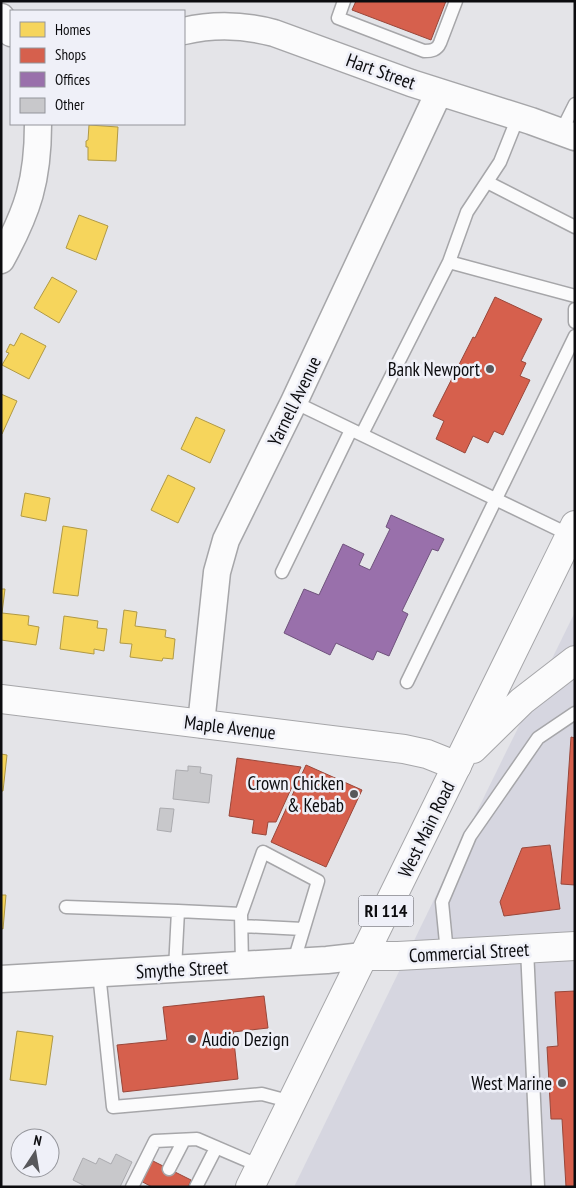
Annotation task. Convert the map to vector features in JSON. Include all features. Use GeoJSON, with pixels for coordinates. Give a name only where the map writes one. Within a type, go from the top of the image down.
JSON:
{"type":"FeatureCollection","features":[{"type":"Feature","properties":{"kind":"main road","name":"West Main Road"},"geometry":{"type":"LineString","coordinates":[[255,1177],[573,532]]}},
{"type":"Feature","properties":{"kind":"main road"},"geometry":{"type":"LineString","coordinates":[[457,766],[522,701],[575,660]]}},
{"type":"Feature","properties":{"kind":"main road","name":"Maple Avenue"},"geometry":{"type":"LineString","coordinates":[[1,699],[404,749],[427,754],[457,766]]}},
{"type":"Feature","properties":{"kind":"main road","name":"Commercial Street"},"geometry":{"type":"LineString","coordinates":[[363,956],[398,956],[575,946]]}},
{"type":"Feature","properties":{"kind":"street"},"geometry":{"type":"LineString","coordinates":[[1,17],[10,31]]}},
{"type":"Feature","properties":{"kind":"street","name":"Hart Street"},"geometry":{"type":"LineString","coordinates":[[185,31],[200,27],[226,26],[262,30],[288,37],[439,92],[568,134]]}},
{"type":"Feature","properties":{"kind":"street","name":"Yarnell Avenue"},"geometry":{"type":"LineString","coordinates":[[201,724],[219,561],[226,540],[294,402],[439,92]]}},
{"type":"Feature","properties":{"kind":"street"},"geometry":{"type":"LineString","coordinates":[[1,260],[15,235],[34,184],[38,125]]}},
{"type":"Feature","properties":{"kind":"street","name":"Smythe Street"},"geometry":{"type":"LineString","coordinates":[[1,979],[327,960],[363,956]]}},
{"type":"Feature","properties":{"kind":"lane"},"geometry":{"type":"LineString","coordinates":[[344,1],[338,18],[424,51],[438,48],[456,1]]}},
{"type":"Feature","properties":{"kind":"lane"},"geometry":{"type":"LineString","coordinates":[[568,134],[575,104]]}},
{"type":"Feature","properties":{"kind":"lane"},"geometry":{"type":"LineString","coordinates":[[282,572],[449,262],[467,212],[500,162],[518,117]]}},
{"type":"Feature","properties":{"kind":"lane"},"geometry":{"type":"LineString","coordinates":[[487,182],[575,227]]}},
{"type":"Feature","properties":{"kind":"lane"},"geometry":{"type":"LineString","coordinates":[[449,262],[575,296]]}},
{"type":"Feature","properties":{"kind":"lane"},"geometry":{"type":"LineString","coordinates":[[575,309],[575,322]]}},
{"type":"Feature","properties":{"kind":"lane"},"geometry":{"type":"LineString","coordinates":[[407,682],[575,336]]}},
{"type":"Feature","properties":{"kind":"lane"},"geometry":{"type":"LineString","coordinates":[[294,402],[496,499],[573,532]]}},
{"type":"Feature","properties":{"kind":"lane"},"geometry":{"type":"LineString","coordinates":[[447,953],[442,902],[470,836],[538,738],[575,713]]}},
{"type":"Feature","properties":{"kind":"lane"},"geometry":{"type":"LineString","coordinates":[[242,965],[241,920],[263,852],[318,881],[294,961]]}},
{"type":"Feature","properties":{"kind":"lane"},"geometry":{"type":"LineString","coordinates":[[66,908],[178,911],[304,929]]}},
{"type":"Feature","properties":{"kind":"lane"},"geometry":{"type":"LineString","coordinates":[[174,969],[178,911]]}},
{"type":"Feature","properties":{"kind":"lane"},"geometry":{"type":"LineString","coordinates":[[528,949],[538,1187]]}},
{"type":"Feature","properties":{"kind":"lane"},"geometry":{"type":"LineString","coordinates":[[99,973],[113,1107],[262,1094],[292,1102]]}},
{"type":"Feature","properties":{"kind":"lane"},"geometry":{"type":"LineString","coordinates":[[132,1187],[155,1141],[196,1139],[216,1148],[255,1177]]}},
{"type":"Feature","properties":{"kind":"lane"},"geometry":{"type":"LineString","coordinates":[[169,1169],[184,1140]]}},
{"type":"Feature","properties":{"kind":"lane"},"geometry":{"type":"LineString","coordinates":[[196,1187],[216,1148]]}},
{"type":"Feature","properties":{"kind":"shaded area"},"geometry":{"type":"Polygon","coordinates":[[[575,612],[575,1187],[294,1187],[483,799],[575,612]]]}},
{"type":"Feature","properties":{"kind":"building: Homes"},"geometry":{"type":"Polygon","coordinates":[[[89,125],[118,127],[116,161],[88,160],[86,141],[88,140],[89,125]]]}},
{"type":"Feature","properties":{"kind":"building: Homes"},"geometry":{"type":"Polygon","coordinates":[[[79,215],[108,226],[96,260],[66,248],[79,215]]]}},
{"type":"Feature","properties":{"kind":"building: Homes"},"geometry":{"type":"Polygon","coordinates":[[[52,277],[77,291],[59,323],[34,308],[52,277]]]}},
{"type":"Feature","properties":{"kind":"building: Homes"},"geometry":{"type":"Polygon","coordinates":[[[21,333],[46,346],[29,379],[2,365],[9,353],[6,352],[10,344],[14,346],[21,333]]]}},
{"type":"Feature","properties":{"kind":"building: Homes"},"geometry":{"type":"Polygon","coordinates":[[[1,394],[17,401],[2,434],[1,434],[1,394]]]}},
{"type":"Feature","properties":{"kind":"building: Homes"},"geometry":{"type":"Polygon","coordinates":[[[196,417],[225,430],[210,463],[181,449],[196,417]]]}},
{"type":"Feature","properties":{"kind":"building: Homes"},"geometry":{"type":"Polygon","coordinates":[[[168,475],[195,488],[178,523],[151,510],[168,475]]]}},
{"type":"Feature","properties":{"kind":"building: Homes"},"geometry":{"type":"Polygon","coordinates":[[[25,493],[50,498],[46,521],[21,516],[25,493]]]}},
{"type":"Feature","properties":{"kind":"building: Homes"},"geometry":{"type":"Polygon","coordinates":[[[63,526],[87,530],[78,596],[53,593],[63,526]]]}},
{"type":"Feature","properties":{"kind":"building: Homes"},"geometry":{"type":"Polygon","coordinates":[[[1,589],[5,589],[2,613],[29,616],[28,625],[39,627],[36,645],[1,640],[1,589]]]}},
{"type":"Feature","properties":{"kind":"building: Homes"},"geometry":{"type":"Polygon","coordinates":[[[124,610],[137,612],[135,626],[166,630],[165,637],[175,639],[173,659],[163,658],[162,661],[130,657],[132,644],[120,643],[124,610]]]}},
{"type":"Feature","properties":{"kind":"building: Homes"},"geometry":{"type":"Polygon","coordinates":[[[64,616],[98,621],[97,628],[107,629],[104,651],[94,649],[94,654],[60,649],[64,616]]]}},
{"type":"Feature","properties":{"kind":"building: Homes"},"geometry":{"type":"Polygon","coordinates":[[[1,754],[7,755],[3,791],[1,791],[1,754]]]}},
{"type":"Feature","properties":{"kind":"building: Homes"},"geometry":{"type":"Polygon","coordinates":[[[1,895],[6,895],[3,929],[1,928],[1,895]]]}},
{"type":"Feature","properties":{"kind":"building: Homes"},"geometry":{"type":"Polygon","coordinates":[[[17,1031],[53,1036],[46,1085],[10,1080],[17,1031]]]}},
{"type":"Feature","properties":{"kind":"building: Shops"},"geometry":{"type":"Polygon","coordinates":[[[356,1],[446,1],[431,40],[352,10],[356,1]]]}},
{"type":"Feature","properties":{"kind":"building: Shops","name":"Bank Newport"},"geometry":{"type":"Polygon","coordinates":[[[495,297],[542,319],[521,361],[526,363],[520,376],[530,380],[503,435],[494,431],[488,443],[473,436],[465,453],[436,439],[444,421],[433,416],[495,297]]]}},
{"type":"Feature","properties":{"kind":"building: Shops"},"geometry":{"type":"Polygon","coordinates":[[[571,737],[575,738],[575,885],[561,884],[571,737]]]}},
{"type":"Feature","properties":{"kind":"building: Shops"},"geometry":{"type":"Polygon","coordinates":[[[237,758],[301,767],[276,822],[268,822],[266,835],[252,833],[254,820],[229,816],[237,758]]]}},
{"type":"Feature","properties":{"kind":"building: Shops"},"geometry":{"type":"Polygon","coordinates":[[[306,765],[362,790],[326,867],[271,842],[306,765]]]}},
{"type":"Feature","properties":{"kind":"building: Shops"},"geometry":{"type":"Polygon","coordinates":[[[550,845],[560,909],[504,916],[500,902],[522,848],[550,845]]]}},
{"type":"Feature","properties":{"kind":"building: Shops","name":"West Marine"},"geometry":{"type":"Polygon","coordinates":[[[575,991],[575,1187],[566,1187],[562,1119],[551,1119],[547,1047],[558,1046],[555,992],[575,991]]]}},
{"type":"Feature","properties":{"kind":"building: Shops"},"geometry":{"type":"Polygon","coordinates":[[[264,996],[268,1028],[233,1032],[238,1079],[123,1092],[117,1045],[167,1040],[163,1007],[264,996]]]}},
{"type":"Feature","properties":{"kind":"building: Shops"},"geometry":{"type":"Polygon","coordinates":[[[149,1159],[191,1180],[188,1187],[152,1187],[139,1180],[149,1159]]]}},
{"type":"Feature","properties":{"kind":"building: Offices"},"geometry":{"type":"Polygon","coordinates":[[[391,515],[444,539],[438,551],[432,549],[402,611],[408,614],[389,656],[377,651],[373,660],[336,643],[330,655],[284,633],[304,589],[319,595],[343,544],[364,554],[359,565],[370,570],[390,529],[386,527],[391,515]]]}},
{"type":"Feature","properties":{"kind":"building: Other"},"geometry":{"type":"Polygon","coordinates":[[[188,766],[201,767],[200,773],[212,775],[209,803],[173,799],[176,770],[188,771],[188,766]]]}},
{"type":"Feature","properties":{"kind":"building: Other"},"geometry":{"type":"Polygon","coordinates":[[[160,808],[174,809],[171,832],[157,830],[160,808]]]}},
{"type":"Feature","properties":{"kind":"building: Other"},"geometry":{"type":"Polygon","coordinates":[[[116,1154],[132,1162],[120,1187],[87,1187],[73,1180],[83,1158],[96,1164],[99,1158],[111,1164],[116,1154]]]}},
{"type":"Feature","properties":{"kind":"place","name":"Bank Newport"},"geometry":{"type":"Point","coordinates":[490,369]}},
{"type":"Feature","properties":{"kind":"place","name":"Crown Chicken & Kebab"},"geometry":{"type":"Point","coordinates":[354,794]}},
{"type":"Feature","properties":{"kind":"place","name":"Audio Dezign"},"geometry":{"type":"Point","coordinates":[192,1039]}},
{"type":"Feature","properties":{"kind":"place","name":"West Marine"},"geometry":{"type":"Point","coordinates":[562,1083]}}]}
